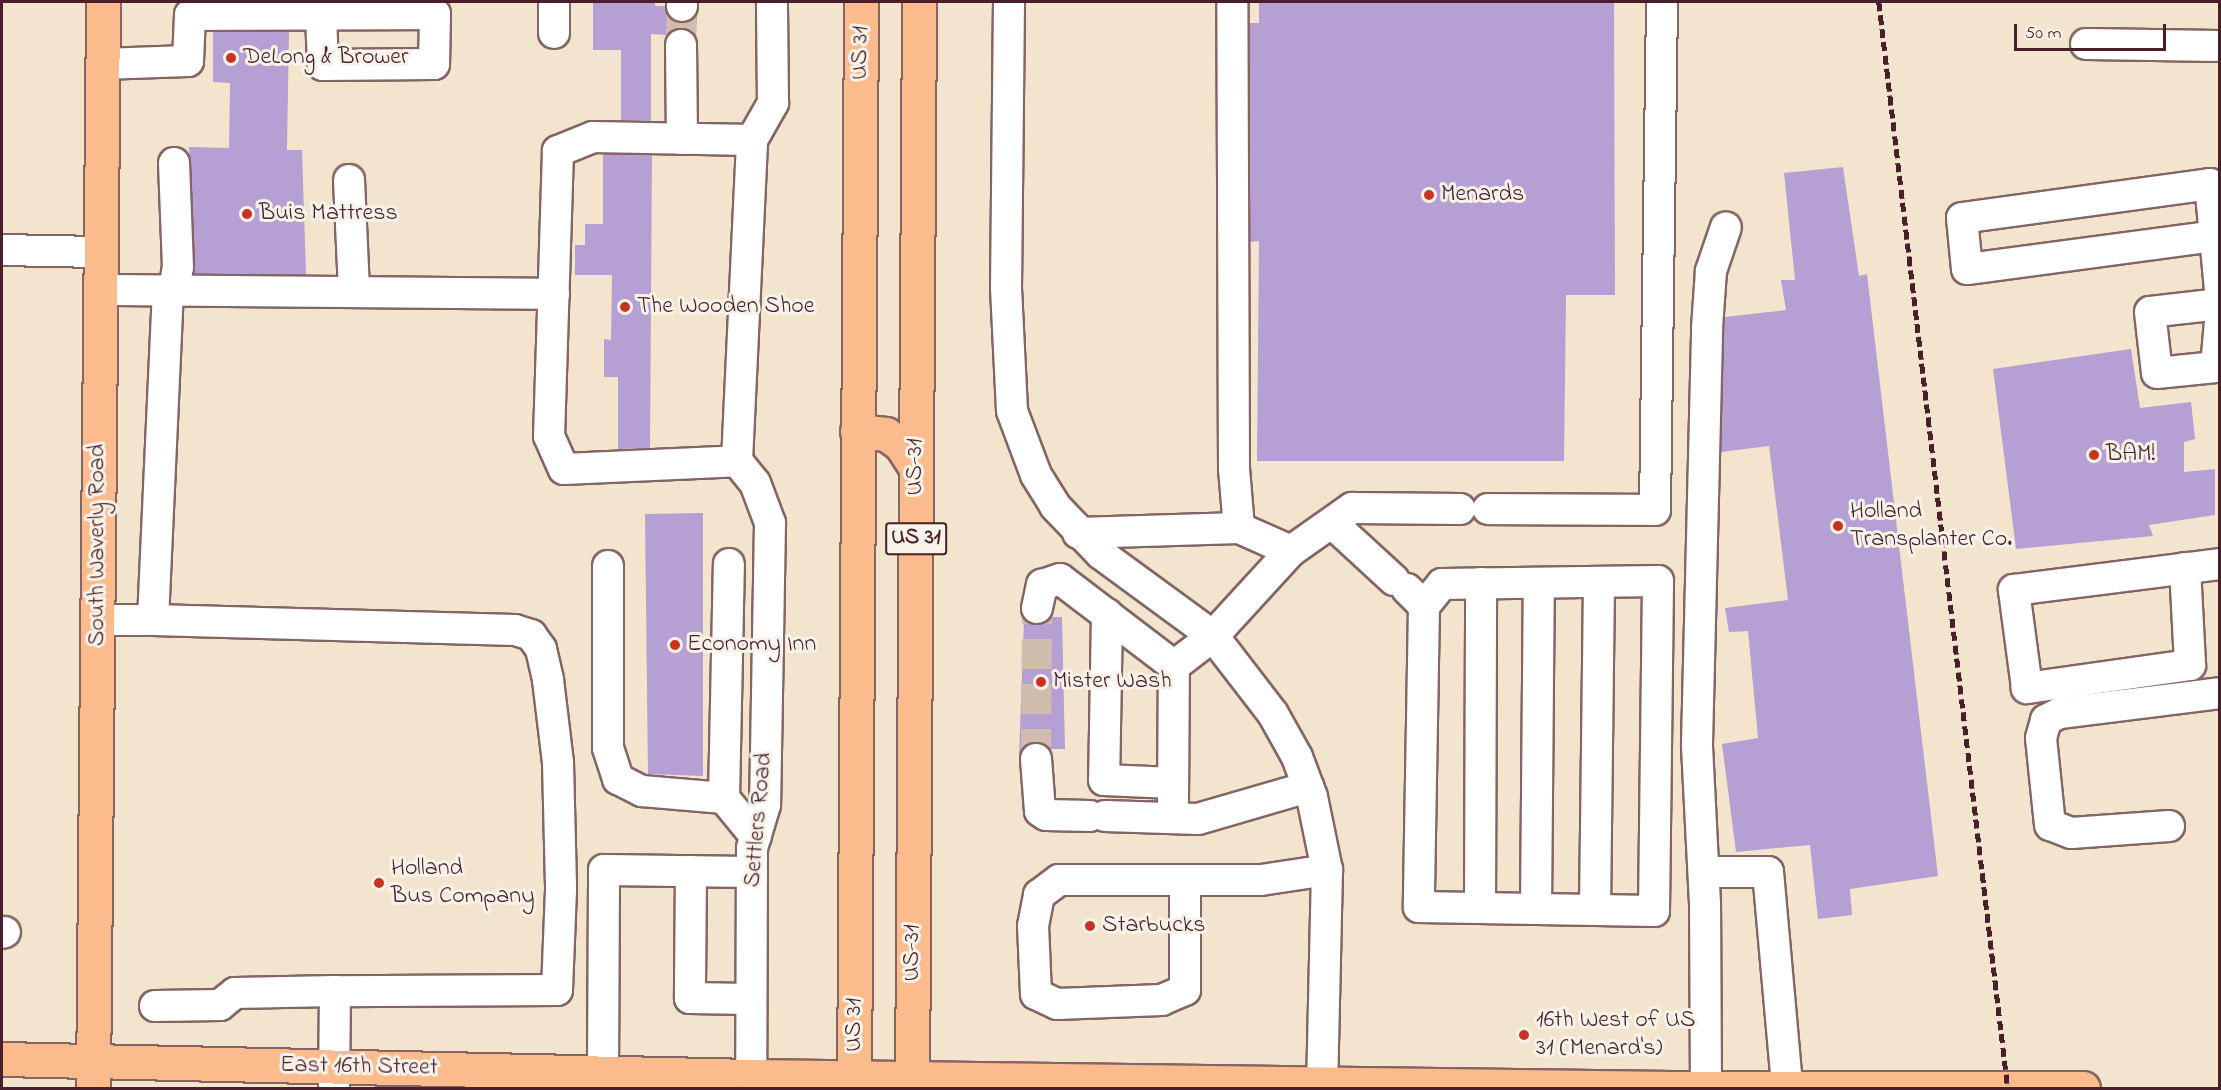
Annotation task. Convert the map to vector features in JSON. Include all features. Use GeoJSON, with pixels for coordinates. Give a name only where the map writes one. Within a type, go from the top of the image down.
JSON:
{"type":"FeatureCollection","features":[{"type":"Feature","properties":{"kind":"main road","name":"South Waverly Road"},"geometry":{"type":"LineString","coordinates":[[93,1075],[103,2]]}},
{"type":"Feature","properties":{"kind":"main road","name":"US 31"},"geometry":{"type":"LineString","coordinates":[[854,1082],[861,2]]}},
{"type":"Feature","properties":{"kind":"main road","name":"US-31"},"geometry":{"type":"LineString","coordinates":[[912,1083],[919,2]]}},
{"type":"Feature","properties":{"kind":"main road"},"geometry":{"type":"LineString","coordinates":[[857,431],[886,434],[901,445],[916,468]]}},
{"type":"Feature","properties":{"kind":"main road","name":"East 16th Street"},"geometry":{"type":"LineString","coordinates":[[2,1059],[93,1075],[583,1078],[682,1082],[2083,1089]]}},
{"type":"Feature","properties":{"kind":"street"},"geometry":{"type":"LineString","coordinates":[[554,2],[554,33]]}},
{"type":"Feature","properties":{"kind":"street"},"geometry":{"type":"LineString","coordinates":[[752,140],[593,137],[558,151],[549,436],[564,469],[746,472],[752,140],[773,103],[772,2]]}},
{"type":"Feature","properties":{"kind":"street"},"geometry":{"type":"LineString","coordinates":[[1009,2],[1005,288],[1011,401],[1022,444],[1035,475],[1078,533],[1213,636],[1273,714],[1308,787],[1327,870],[1322,1085]]}},
{"type":"Feature","properties":{"kind":"street"},"geometry":{"type":"LineString","coordinates":[[1232,2],[1234,469],[1239,528]]}},
{"type":"Feature","properties":{"kind":"street"},"geometry":{"type":"LineString","coordinates":[[1174,666],[1213,636],[1291,551],[1353,508],[1655,510],[1662,2]]}},
{"type":"Feature","properties":{"kind":"street"},"geometry":{"type":"LineString","coordinates":[[102,64],[188,62],[190,15],[321,15]]}},
{"type":"Feature","properties":{"kind":"street"},"geometry":{"type":"LineString","coordinates":[[2086,44],[2220,46]]}},
{"type":"Feature","properties":{"kind":"street"},"geometry":{"type":"LineString","coordinates":[[681,45],[682,139]]}},
{"type":"Feature","properties":{"kind":"street"},"geometry":{"type":"LineString","coordinates":[[153,620],[171,290],[178,267],[174,163]]}},
{"type":"Feature","properties":{"kind":"street"},"geometry":{"type":"LineString","coordinates":[[349,180],[354,292]]}},
{"type":"Feature","properties":{"kind":"street"},"geometry":{"type":"LineString","coordinates":[[2215,236],[1967,269],[1962,218],[2210,184],[2215,236],[2220,290]]}},
{"type":"Feature","properties":{"kind":"street"},"geometry":{"type":"LineString","coordinates":[[1706,1088],[1704,872],[1697,744],[1707,328],[1711,271],[1726,227]]}},
{"type":"Feature","properties":{"kind":"street"},"geometry":{"type":"LineString","coordinates":[[2,250],[100,252]]}},
{"type":"Feature","properties":{"kind":"street"},"geometry":{"type":"LineString","coordinates":[[100,290],[554,294]]}},
{"type":"Feature","properties":{"kind":"street"},"geometry":{"type":"LineString","coordinates":[[2220,304],[2150,312],[2157,373],[2216,367],[2220,320]]}},
{"type":"Feature","properties":{"kind":"street","name":"Settlers Road"},"geometry":{"type":"LineString","coordinates":[[746,472],[770,523],[765,805],[756,837],[752,872],[751,1082]]}},
{"type":"Feature","properties":{"kind":"street"},"geometry":{"type":"LineString","coordinates":[[1332,523],[1408,592],[1419,908],[1654,911],[1658,581],[1442,584],[1408,592]]}},
{"type":"Feature","properties":{"kind":"street"},"geometry":{"type":"LineString","coordinates":[[1078,533],[1239,528],[1291,551]]}},
{"type":"Feature","properties":{"kind":"street"},"geometry":{"type":"LineString","coordinates":[[729,564],[724,798],[756,837]]}},
{"type":"Feature","properties":{"kind":"street"},"geometry":{"type":"LineString","coordinates":[[2185,568],[2190,665],[2027,688],[2014,590],[2185,568],[2220,564]]}},
{"type":"Feature","properties":{"kind":"street"},"geometry":{"type":"LineString","coordinates":[[608,566],[608,748],[618,779],[642,792],[724,798]]}},
{"type":"Feature","properties":{"kind":"street"},"geometry":{"type":"LineString","coordinates":[[1037,608],[1041,585],[1060,579],[1174,666]]}},
{"type":"Feature","properties":{"kind":"street"},"geometry":{"type":"LineString","coordinates":[[1595,910],[1599,582]]}},
{"type":"Feature","properties":{"kind":"street"},"geometry":{"type":"LineString","coordinates":[[1536,909],[1539,583]]}},
{"type":"Feature","properties":{"kind":"street"},"geometry":{"type":"LineString","coordinates":[[1480,909],[1481,584]]}},
{"type":"Feature","properties":{"kind":"street"},"geometry":{"type":"LineString","coordinates":[[1107,614],[1104,780],[1173,783]]}},
{"type":"Feature","properties":{"kind":"street"},"geometry":{"type":"LineString","coordinates":[[97,620],[515,630],[531,635],[541,649],[558,763],[561,890],[557,990],[235,993],[220,1005],[155,1006]]}},
{"type":"Feature","properties":{"kind":"street"},"geometry":{"type":"LineString","coordinates":[[1172,818],[1174,666]]}},
{"type":"Feature","properties":{"kind":"street"},"geometry":{"type":"LineString","coordinates":[[2169,826],[2070,833],[2050,825],[2041,738],[2046,720],[2060,713],[2220,693]]}},
{"type":"Feature","properties":{"kind":"street"},"geometry":{"type":"LineString","coordinates":[[1036,759],[1036,803],[1040,811],[1046,815],[1198,819],[1308,787]]}},
{"type":"Feature","properties":{"kind":"street"},"geometry":{"type":"LineString","coordinates":[[583,1078],[604,870],[752,872]]}},
{"type":"Feature","properties":{"kind":"street"},"geometry":{"type":"LineString","coordinates":[[1185,882],[1185,990],[1162,1000],[1057,1004],[1036,994],[1033,926],[1039,895],[1059,880],[1185,882],[1261,880],[1327,870]]}},
{"type":"Feature","properties":{"kind":"street"},"geometry":{"type":"LineString","coordinates":[[691,871],[690,998],[750,999]]}},
{"type":"Feature","properties":{"kind":"street"},"geometry":{"type":"LineString","coordinates":[[1704,872],[1768,872],[1787,1087]]}},
{"type":"Feature","properties":{"kind":"street"},"geometry":{"type":"LineString","coordinates":[[333,1078],[335,991]]}},
{"type":"Feature","properties":{"kind":"building"},"geometry":{"type":"Polygon","coordinates":[[[593,2],[655,2],[655,6],[665,6],[673,21],[681,23],[697,15],[696,35],[681,28],[668,35],[651,34],[651,121],[621,120],[621,50],[593,50],[593,2]]]}},
{"type":"Feature","properties":{"kind":"building","name":"Menards"},"geometry":{"type":"Polygon","coordinates":[[[1259,2],[1614,2],[1615,295],[1566,295],[1564,461],[1257,461],[1259,241],[1250,242],[1249,23],[1259,23],[1259,2]]]}},
{"type":"Feature","properties":{"kind":"building","name":"Buis Mattress"},"geometry":{"type":"Polygon","coordinates":[[[213,32],[289,32],[287,150],[302,150],[306,275],[194,274],[189,147],[229,148],[230,83],[213,82],[213,32]]]}},
{"type":"Feature","properties":{"kind":"building"},"geometry":{"type":"Polygon","coordinates":[[[603,154],[652,155],[650,448],[618,449],[618,377],[604,377],[604,339],[611,340],[612,275],[575,275],[575,245],[585,245],[585,224],[603,224],[603,154]]]}},
{"type":"Feature","properties":{"kind":"building","name":"Holland Transplanter Co."},"geometry":{"type":"Polygon","coordinates":[[[1843,167],[1859,276],[1867,274],[1938,876],[1850,889],[1852,915],[1818,919],[1810,845],[1736,852],[1722,744],[1758,738],[1748,631],[1729,632],[1725,608],[1788,600],[1769,446],[1721,452],[1724,329],[1725,317],[1786,310],[1781,280],[1795,280],[1784,173],[1843,167]]]}},
{"type":"Feature","properties":{"kind":"building","name":"BAM!"},"geometry":{"type":"Polygon","coordinates":[[[2131,349],[2140,408],[2191,402],[2195,439],[2184,442],[2184,472],[2215,469],[2215,515],[2149,525],[2153,536],[2016,549],[1993,369],[2131,349]]]}},
{"type":"Feature","properties":{"kind":"building","name":"Economy Inn"},"geometry":{"type":"Polygon","coordinates":[[[703,513],[703,776],[648,774],[645,514],[703,513]]]}},
{"type":"Feature","properties":{"kind":"building","name":"Mister Wash"},"geometry":{"type":"Polygon","coordinates":[[[1051,617],[1062,617],[1065,749],[1050,749],[1034,742],[1026,745],[1019,757],[1024,618],[1034,625],[1043,624],[1051,617]]]}},
{"type":"Feature","properties":{"kind":"tunnel"},"geometry":{"type":"LineString","coordinates":[[681,45],[682,6]]}},
{"type":"Feature","properties":{"kind":"tunnel"},"geometry":{"type":"LineString","coordinates":[[1036,759],[1037,608]]}},
{"type":"Feature","properties":{"kind":"railway"},"geometry":{"type":"LineString","coordinates":[[1879,2],[2008,1088]]}},
{"type":"Feature","properties":{"kind":"place","name":"DeLong & Brower"},"geometry":{"type":"Point","coordinates":[231,58]}},
{"type":"Feature","properties":{"kind":"place","name":"Menards"},"geometry":{"type":"Point","coordinates":[1429,195]}},
{"type":"Feature","properties":{"kind":"place","name":"Buis Mattress"},"geometry":{"type":"Point","coordinates":[247,214]}},
{"type":"Feature","properties":{"kind":"place","name":"The Wooden Shoe"},"geometry":{"type":"Point","coordinates":[625,307]}},
{"type":"Feature","properties":{"kind":"place","name":"BAM!"},"geometry":{"type":"Point","coordinates":[2094,455]}},
{"type":"Feature","properties":{"kind":"place","name":"Holland Transplanter Co."},"geometry":{"type":"Point","coordinates":[1838,526]}},
{"type":"Feature","properties":{"kind":"place","name":"Economy Inn"},"geometry":{"type":"Point","coordinates":[675,645]}},
{"type":"Feature","properties":{"kind":"place","name":"Mister Wash"},"geometry":{"type":"Point","coordinates":[1041,682]}},
{"type":"Feature","properties":{"kind":"place","name":"Holland Bus Company"},"geometry":{"type":"Point","coordinates":[379,883]}},
{"type":"Feature","properties":{"kind":"place","name":"Starbucks"},"geometry":{"type":"Point","coordinates":[1090,926]}},
{"type":"Feature","properties":{"kind":"place","name":"16th West of US 31 (Menard's)"},"geometry":{"type":"Point","coordinates":[1524,1035]}}]}
